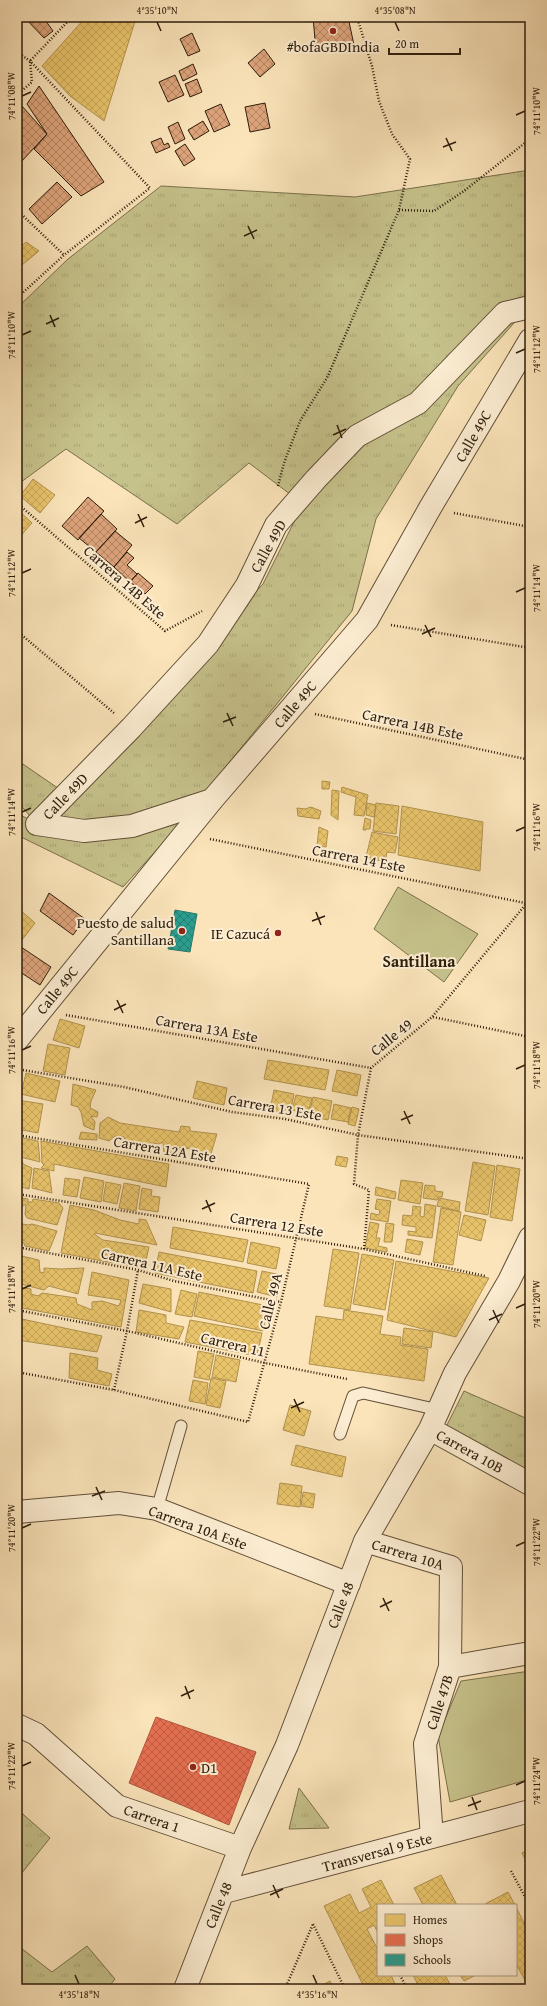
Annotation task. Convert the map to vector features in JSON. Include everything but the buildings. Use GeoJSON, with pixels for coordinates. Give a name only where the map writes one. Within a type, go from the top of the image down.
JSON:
{"type":"FeatureCollection","features":[{"type":"Feature","properties":{"kind":"street","name":"Calle 49D"},"geometry":{"type":"LineString","coordinates":[[212,800],[132,826],[84,831],[37,824],[131,728],[208,644],[247,585],[276,525],[316,480],[358,436],[418,403],[505,313],[530,307]]}},
{"type":"Feature","properties":{"kind":"street","name":"Calle 49C"},"geometry":{"type":"LineString","coordinates":[[17,1040],[212,800],[367,620],[430,508],[530,340]]}},
{"type":"Feature","properties":{"kind":"street","name":"Calle 48"},"geometry":{"type":"LineString","coordinates":[[185,1989],[240,1848],[287,1745],[365,1541],[430,1429],[455,1374],[509,1281],[530,1238]]}},
{"type":"Feature","properties":{"kind":"street","name":"Carrera 10B"},"geometry":{"type":"LineString","coordinates":[[430,1429],[530,1484]]}},
{"type":"Feature","properties":{"kind":"street","name":"Carrera 10A Este"},"geometry":{"type":"LineString","coordinates":[[17,1512],[119,1504],[157,1509],[349,1584]]}},
{"type":"Feature","properties":{"kind":"street","name":"Carrera 10A"},"geometry":{"type":"LineString","coordinates":[[365,1541],[451,1567]]}},
{"type":"Feature","properties":{"kind":"street","name":"Calle 47B"},"geometry":{"type":"LineString","coordinates":[[432,1837],[425,1744],[450,1667],[451,1567]]}},
{"type":"Feature","properties":{"kind":"street"},"geometry":{"type":"LineString","coordinates":[[450,1667],[530,1653]]}},
{"type":"Feature","properties":{"kind":"street","name":"Carrera 1"},"geometry":{"type":"LineString","coordinates":[[17,1725],[36,1734],[117,1806],[240,1848]]}},
{"type":"Feature","properties":{"kind":"street","name":"Transversal 9 Este"},"geometry":{"type":"LineString","coordinates":[[224,1892],[530,1811]]}},
{"type":"Feature","properties":{"kind":"lane"},"geometry":{"type":"LineString","coordinates":[[340,1434],[353,1396],[358,1394],[439,1410]]}},
{"type":"Feature","properties":{"kind":"lane"},"geometry":{"type":"LineString","coordinates":[[157,1509],[181,1426]]}},
{"type":"Feature","properties":{"kind":"path"},"geometry":{"type":"LineString","coordinates":[[17,95],[32,82],[30,62],[72,17]]}},
{"type":"Feature","properties":{"kind":"path"},"geometry":{"type":"LineString","coordinates":[[276,491],[284,463],[300,421],[327,378],[399,210],[410,159],[392,134],[379,101],[372,66],[357,17]]}},
{"type":"Feature","properties":{"kind":"path"},"geometry":{"type":"LineString","coordinates":[[17,52],[30,62],[150,188],[64,255],[17,298]]}},
{"type":"Feature","properties":{"kind":"path"},"geometry":{"type":"LineString","coordinates":[[399,210],[434,211],[464,191],[530,139]]}},
{"type":"Feature","properties":{"kind":"path"},"geometry":{"type":"LineString","coordinates":[[17,210],[64,255]]}},
{"type":"Feature","properties":{"kind":"path","name":"Carrera 14B Este"},"geometry":{"type":"LineString","coordinates":[[17,503],[165,631],[206,608]]}},
{"type":"Feature","properties":{"kind":"path"},"geometry":{"type":"LineString","coordinates":[[430,508],[530,527]]}},
{"type":"Feature","properties":{"kind":"path"},"geometry":{"type":"LineString","coordinates":[[367,620],[530,648]]}},
{"type":"Feature","properties":{"kind":"path"},"geometry":{"type":"LineString","coordinates":[[17,631],[131,728]]}},
{"type":"Feature","properties":{"kind":"path","name":"Carrera 14B Este"},"geometry":{"type":"LineString","coordinates":[[291,709],[530,760]]}},
{"type":"Feature","properties":{"kind":"path","name":"Carrera 14 Este"},"geometry":{"type":"LineString","coordinates":[[184,834],[528,903]]}},
{"type":"Feature","properties":{"kind":"path","name":"Calle 49"},"geometry":{"type":"LineString","coordinates":[[364,1249],[369,1190],[354,1184],[358,1135],[371,1068],[432,1017],[528,903],[530,891]]}},
{"type":"Feature","properties":{"kind":"path","name":"Carrera 13A Este"},"geometry":{"type":"LineString","coordinates":[[40,1010],[371,1068]]}},
{"type":"Feature","properties":{"kind":"path"},"geometry":{"type":"LineString","coordinates":[[432,1017],[530,1037]]}},
{"type":"Feature","properties":{"kind":"path","name":"Carrera 13 Este"},"geometry":{"type":"LineString","coordinates":[[17,1069],[124,1087],[232,1112],[285,1119],[358,1135],[530,1159]]}},
{"type":"Feature","properties":{"kind":"path","name":"Carrera 12A Este"},"geometry":{"type":"LineString","coordinates":[[17,1135],[309,1184]]}},
{"type":"Feature","properties":{"kind":"path","name":"Calle 49A"},"geometry":{"type":"LineString","coordinates":[[114,1390],[248,1422],[281,1302],[309,1184]]}},
{"type":"Feature","properties":{"kind":"path","name":"Carrera 12 Este"},"geometry":{"type":"LineString","coordinates":[[17,1194],[364,1249],[509,1281]]}},
{"type":"Feature","properties":{"kind":"path","name":"Carrera 11A Este"},"geometry":{"type":"LineString","coordinates":[[17,1247],[138,1270],[174,1281],[281,1302]]}},
{"type":"Feature","properties":{"kind":"path"},"geometry":{"type":"LineString","coordinates":[[17,1372],[114,1390],[138,1270]]}},
{"type":"Feature","properties":{"kind":"path","name":"Carrera 11"},"geometry":{"type":"LineString","coordinates":[[17,1310],[127,1331],[265,1363],[351,1380]]}},
{"type":"Feature","properties":{"kind":"path"},"geometry":{"type":"LineString","coordinates":[[511,1871],[530,1906]]}},
{"type":"Feature","properties":{"kind":"path"},"geometry":{"type":"LineString","coordinates":[[285,1989],[313,1924],[345,1989]]}},
{"type":"Feature","properties":{"kind":"path"},"geometry":{"type":"LineString","coordinates":[[401,1976],[408,1989]]}},
{"type":"Feature","properties":{"kind":"green space"},"geometry":{"type":"Polygon","coordinates":[[[530,170],[530,305],[458,386],[376,519],[352,611],[173,832],[123,887],[17,835],[17,813],[37,824],[17,801],[17,760],[65,793],[263,584],[303,504],[249,463],[177,524],[66,449],[17,485],[17,308],[68,259],[161,186],[355,197],[530,170]]]}},
{"type":"Feature","properties":{"kind":"green space"},"geometry":{"type":"Polygon","coordinates":[[[398,887],[478,934],[444,982],[374,929],[398,887]]]}},
{"type":"Feature","properties":{"kind":"green space"},"geometry":{"type":"Polygon","coordinates":[[[464,1391],[530,1420],[530,1475],[445,1429],[464,1391]]]}},
{"type":"Feature","properties":{"kind":"green space"},"geometry":{"type":"Polygon","coordinates":[[[530,1671],[530,1779],[450,1802],[438,1736],[461,1681],[530,1671]]]}},
{"type":"Feature","properties":{"kind":"green space"},"geometry":{"type":"Polygon","coordinates":[[[299,1788],[329,1828],[289,1829],[299,1788]]]}},
{"type":"Feature","properties":{"kind":"green space"},"geometry":{"type":"Polygon","coordinates":[[[17,1809],[50,1838],[17,1879],[17,1809]]]}},
{"type":"Feature","properties":{"kind":"green space"},"geometry":{"type":"Polygon","coordinates":[[[17,1945],[52,1972],[87,1946],[115,1979],[107,1989],[17,1989],[17,1945]]]}},
{"type":"Feature","properties":{"kind":"place","name":"#bofaGBDIndia"},"geometry":{"type":"Point","coordinates":[333,31]}},
{"type":"Feature","properties":{"kind":"place","name":"Puesto de salud Santillana"},"geometry":{"type":"Point","coordinates":[182,931]}},
{"type":"Feature","properties":{"kind":"place","name":"IE Cazucá"},"geometry":{"type":"Point","coordinates":[278,933]}},
{"type":"Feature","properties":{"kind":"place","name":"D1"},"geometry":{"type":"Point","coordinates":[193,1767]}},
{"type":"Feature","properties":{"kind":"district","name":"Santillana"},"geometry":{"type":"Point","coordinates":[419,961]}}]}
